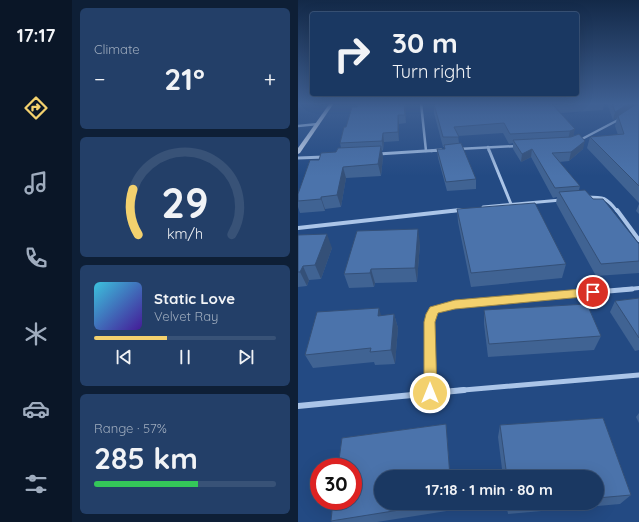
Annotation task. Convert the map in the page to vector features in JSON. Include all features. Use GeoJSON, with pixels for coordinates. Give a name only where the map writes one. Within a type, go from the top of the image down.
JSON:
{"type":"FeatureCollection","features":[{"type":"Feature","properties":{"kind":"street"},"geometry":{"type":"LineString","coordinates":[[298,152],[316,127]]}},
{"type":"Feature","properties":{"kind":"street"},"geometry":{"type":"LineString","coordinates":[[424,127],[426,151]]}},
{"type":"Feature","properties":{"kind":"street"},"geometry":{"type":"LineString","coordinates":[[575,141],[603,127]]}},
{"type":"Feature","properties":{"kind":"street"},"geometry":{"type":"LineString","coordinates":[[457,149],[519,146]]}},
{"type":"Feature","properties":{"kind":"street"},"geometry":{"type":"LineString","coordinates":[[488,147],[511,204]]}},
{"type":"Feature","properties":{"kind":"street"},"geometry":{"type":"LineString","coordinates":[[373,154],[449,150]]}},
{"type":"Feature","properties":{"kind":"street"},"geometry":{"type":"LineString","coordinates":[[298,158],[328,157]]}},
{"type":"Feature","properties":{"kind":"street"},"geometry":{"type":"LineString","coordinates":[[579,198],[599,197],[609,200],[639,240]]}},
{"type":"Feature","properties":{"kind":"street"},"geometry":{"type":"LineString","coordinates":[[480,208],[564,199]]}},
{"type":"Feature","properties":{"kind":"street"},"geometry":{"type":"LineString","coordinates":[[298,228],[464,209]]}},
{"type":"Feature","properties":{"kind":"street"},"geometry":{"type":"LineString","coordinates":[[430,393],[430,322],[431,314],[434,310],[455,304],[639,288]]}},
{"type":"Feature","properties":{"kind":"street"},"geometry":{"type":"LineString","coordinates":[[298,406],[639,375]]}},
{"type":"Feature","properties":{"kind":"building"},"geometry":{"type":"Polygon","coordinates":[[[344,127],[398,127],[398,132],[383,133],[382,141],[340,143],[344,127]]]}},
{"type":"Feature","properties":{"kind":"building"},"geometry":{"type":"Polygon","coordinates":[[[440,127],[454,127],[459,137],[443,137],[440,127]]]}},
{"type":"Feature","properties":{"kind":"building"},"geometry":{"type":"Polygon","coordinates":[[[506,127],[573,127],[575,129],[570,131],[510,134],[506,127]]]}},
{"type":"Feature","properties":{"kind":"building"},"geometry":{"type":"Polygon","coordinates":[[[622,127],[639,127],[639,186],[590,137],[624,134],[622,127]]]}},
{"type":"Feature","properties":{"kind":"building"},"geometry":{"type":"Polygon","coordinates":[[[579,134],[585,141],[571,152],[552,153],[580,186],[555,188],[532,149],[522,154],[513,140],[571,137],[579,134]]]}},
{"type":"Feature","properties":{"kind":"building"},"geometry":{"type":"Polygon","coordinates":[[[461,143],[476,179],[446,182],[437,149],[445,149],[444,145],[461,143]]]}},
{"type":"Feature","properties":{"kind":"building"},"geometry":{"type":"Polygon","coordinates":[[[381,146],[378,164],[343,167],[337,195],[321,197],[321,199],[298,201],[298,194],[310,160],[319,160],[321,153],[336,152],[338,148],[381,146]]]}},
{"type":"Feature","properties":{"kind":"building"},"geometry":{"type":"Polygon","coordinates":[[[585,190],[593,199],[603,199],[639,244],[639,261],[601,264],[559,192],[585,190]]]}},
{"type":"Feature","properties":{"kind":"building"},"geometry":{"type":"Polygon","coordinates":[[[535,203],[566,264],[471,273],[457,209],[535,203]]]}},
{"type":"Feature","properties":{"kind":"building"},"geometry":{"type":"Polygon","coordinates":[[[418,229],[415,268],[371,269],[370,273],[344,274],[357,231],[418,229]]]}},
{"type":"Feature","properties":{"kind":"building"},"geometry":{"type":"Polygon","coordinates":[[[327,234],[315,265],[303,266],[300,272],[298,272],[298,235],[327,234]]]}},
{"type":"Feature","properties":{"kind":"building"},"geometry":{"type":"Polygon","coordinates":[[[639,298],[639,338],[615,301],[639,298]]]}},
{"type":"Feature","properties":{"kind":"building"},"geometry":{"type":"Polygon","coordinates":[[[587,304],[601,336],[489,344],[484,310],[587,304]]]}},
{"type":"Feature","properties":{"kind":"building"},"geometry":{"type":"Polygon","coordinates":[[[379,308],[378,316],[394,314],[391,350],[370,352],[371,348],[305,355],[317,312],[379,308]]]}},
{"type":"Feature","properties":{"kind":"building"},"geometry":{"type":"Polygon","coordinates":[[[603,418],[631,495],[604,497],[604,470],[506,470],[500,425],[603,418]]]}},
{"type":"Feature","properties":{"kind":"building"},"geometry":{"type":"Polygon","coordinates":[[[446,424],[449,470],[374,470],[374,510],[399,510],[331,521],[332,510],[362,510],[362,458],[339,458],[342,438],[446,424]]]}},
{"type":"Feature","properties":{"kind":"route"},"geometry":{"type":"LineString","coordinates":[[430,393],[430,322],[431,314],[434,310],[455,304],[593,292]]}}]}
